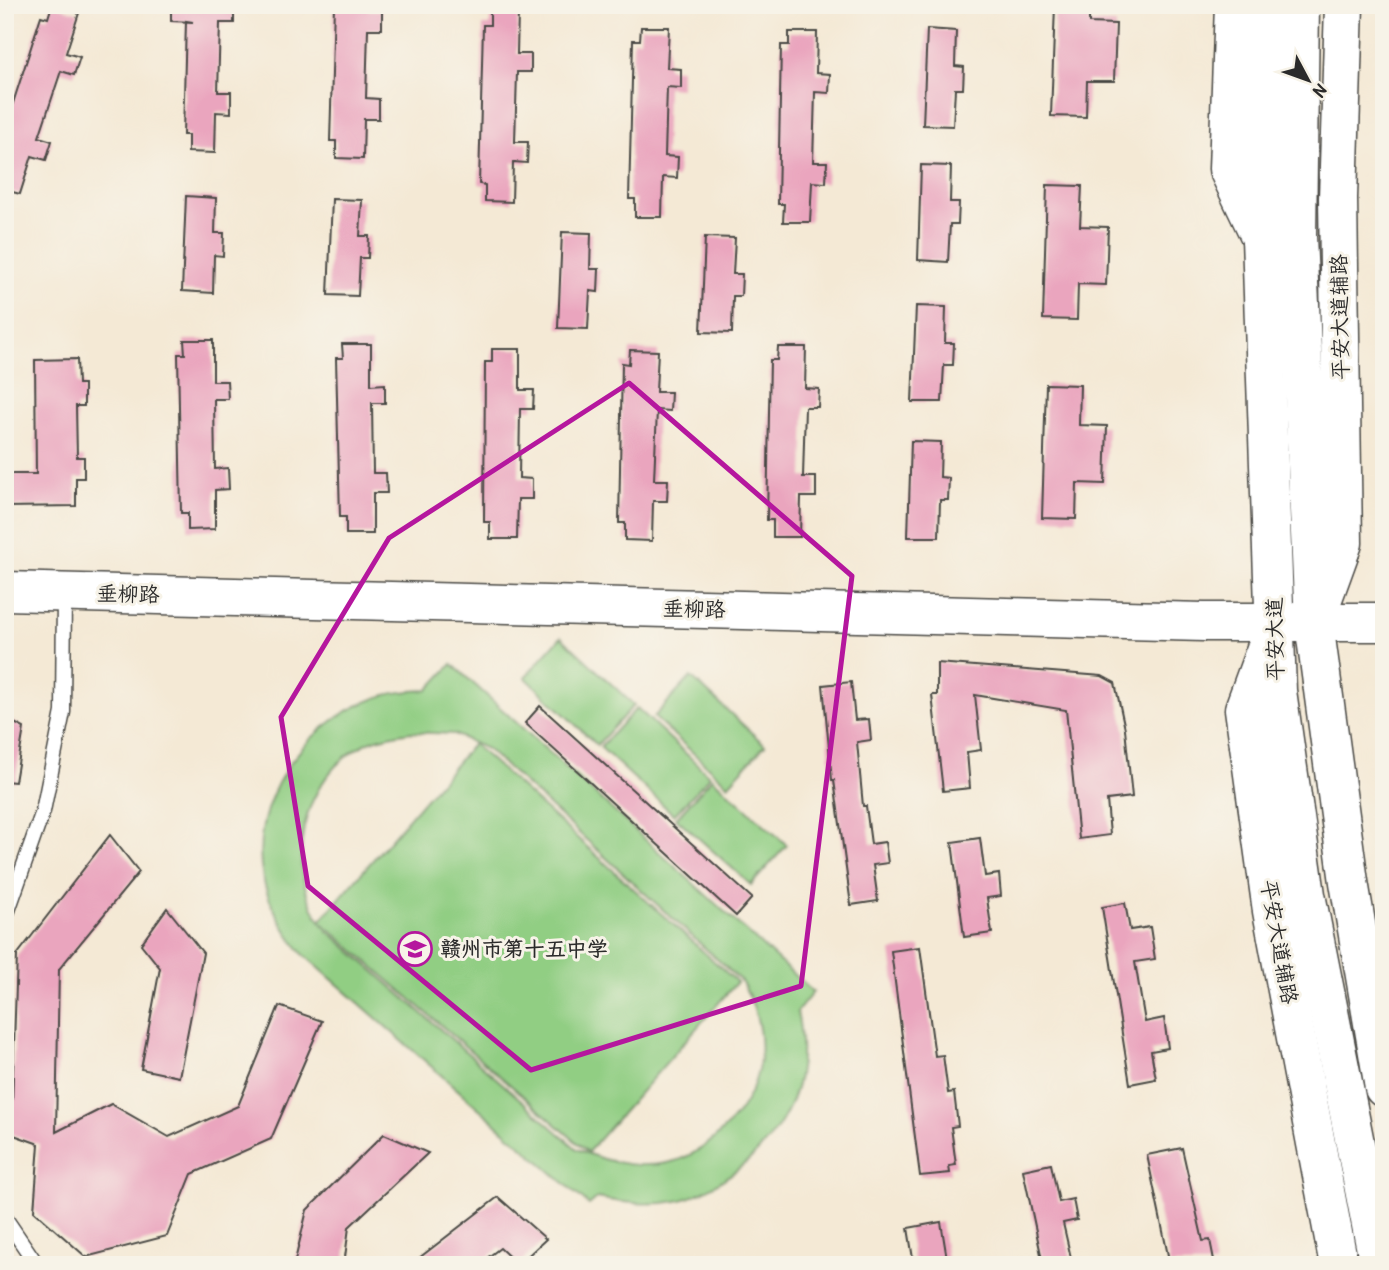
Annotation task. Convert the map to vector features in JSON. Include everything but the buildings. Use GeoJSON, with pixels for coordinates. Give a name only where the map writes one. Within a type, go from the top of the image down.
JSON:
{"type":"FeatureCollection","features":[{"type":"Feature","properties":{"kind":"street"},"geometry":{"type":"LineString","coordinates":[[1234,5],[1228,169],[1279,237],[1339,138]]}},
{"type":"Feature","properties":{"kind":"street","name":"平安大道"},"geometry":{"type":"LineString","coordinates":[[1270,5],[1279,237],[1277,693],[1306,895],[1379,1265]]}},
{"type":"Feature","properties":{"kind":"street","name":"平安大道"},"geometry":{"type":"LineString","coordinates":[[1300,5],[1279,237],[1314,623],[1349,882],[1382,1073]]}},
{"type":"Feature","properties":{"kind":"street","name":"平安大道辅路"},"geometry":{"type":"LineString","coordinates":[[1314,623],[1343,543],[1339,138],[1344,5]]}},
{"type":"Feature","properties":{"kind":"street","name":"垂柳路"},"geometry":{"type":"LineString","coordinates":[[5,591],[1314,623],[1384,622]]}},
{"type":"Feature","properties":{"kind":"street","name":"平安大道辅路"},"geometry":{"type":"LineString","coordinates":[[1276,622],[1244,709],[1272,911],[1339,1265]]}},
{"type":"Feature","properties":{"kind":"street"},"geometry":{"type":"LineString","coordinates":[[1294,1034],[1345,1091]]}},
{"type":"Feature","properties":{"kind":"lane"},"geometry":{"type":"LineString","coordinates":[[5,919],[43,811],[63,712],[64,593]]}},
{"type":"Feature","properties":{"kind":"lane"},"geometry":{"type":"LineString","coordinates":[[5,1218],[37,1265]]}},
{"type":"Feature","properties":{"kind":"highlighted area"},"geometry":{"type":"Polygon","coordinates":[[[629,383],[852,576],[801,986],[531,1070],[308,886],[281,717],[389,538],[629,383]]]}},
{"type":"Feature","properties":{"kind":"green space"},"geometry":{"type":"Polygon","coordinates":[[[561,637],[634,705],[597,745],[525,677],[561,637]]]}},
{"type":"Feature","properties":{"kind":"green space"},"geometry":{"type":"Polygon","coordinates":[[[452,664],[813,992],[797,1012],[801,1061],[790,1104],[780,1124],[750,1159],[711,1187],[691,1197],[667,1203],[637,1203],[597,1198],[589,1205],[302,953],[278,918],[263,878],[260,850],[272,795],[286,770],[323,728],[346,712],[385,695],[428,690],[452,664]],[[411,732],[374,740],[345,757],[327,777],[313,801],[304,827],[301,854],[304,881],[312,907],[327,930],[577,1149],[602,1159],[642,1165],[668,1163],[692,1154],[712,1140],[736,1116],[755,1080],[760,1061],[758,1022],[742,982],[487,749],[454,734],[411,732]]]}},
{"type":"Feature","properties":{"kind":"green space"},"geometry":{"type":"Polygon","coordinates":[[[691,677],[765,745],[728,785],[654,717],[691,677]]]}},
{"type":"Feature","properties":{"kind":"green space"},"geometry":{"type":"Polygon","coordinates":[[[637,708],[710,776],[674,815],[600,747],[637,708]]]}},
{"type":"Feature","properties":{"kind":"green space"},"geometry":{"type":"Polygon","coordinates":[[[473,744],[737,982],[588,1152],[320,921],[473,744]]]}},
{"type":"Feature","properties":{"kind":"green space"},"geometry":{"type":"Polygon","coordinates":[[[712,778],[787,845],[751,885],[676,818],[712,778]]]}},
{"type":"Feature","properties":{"kind":"place","name":"赣州市第十五中学"},"geometry":{"type":"Point","coordinates":[415,949]}}]}
